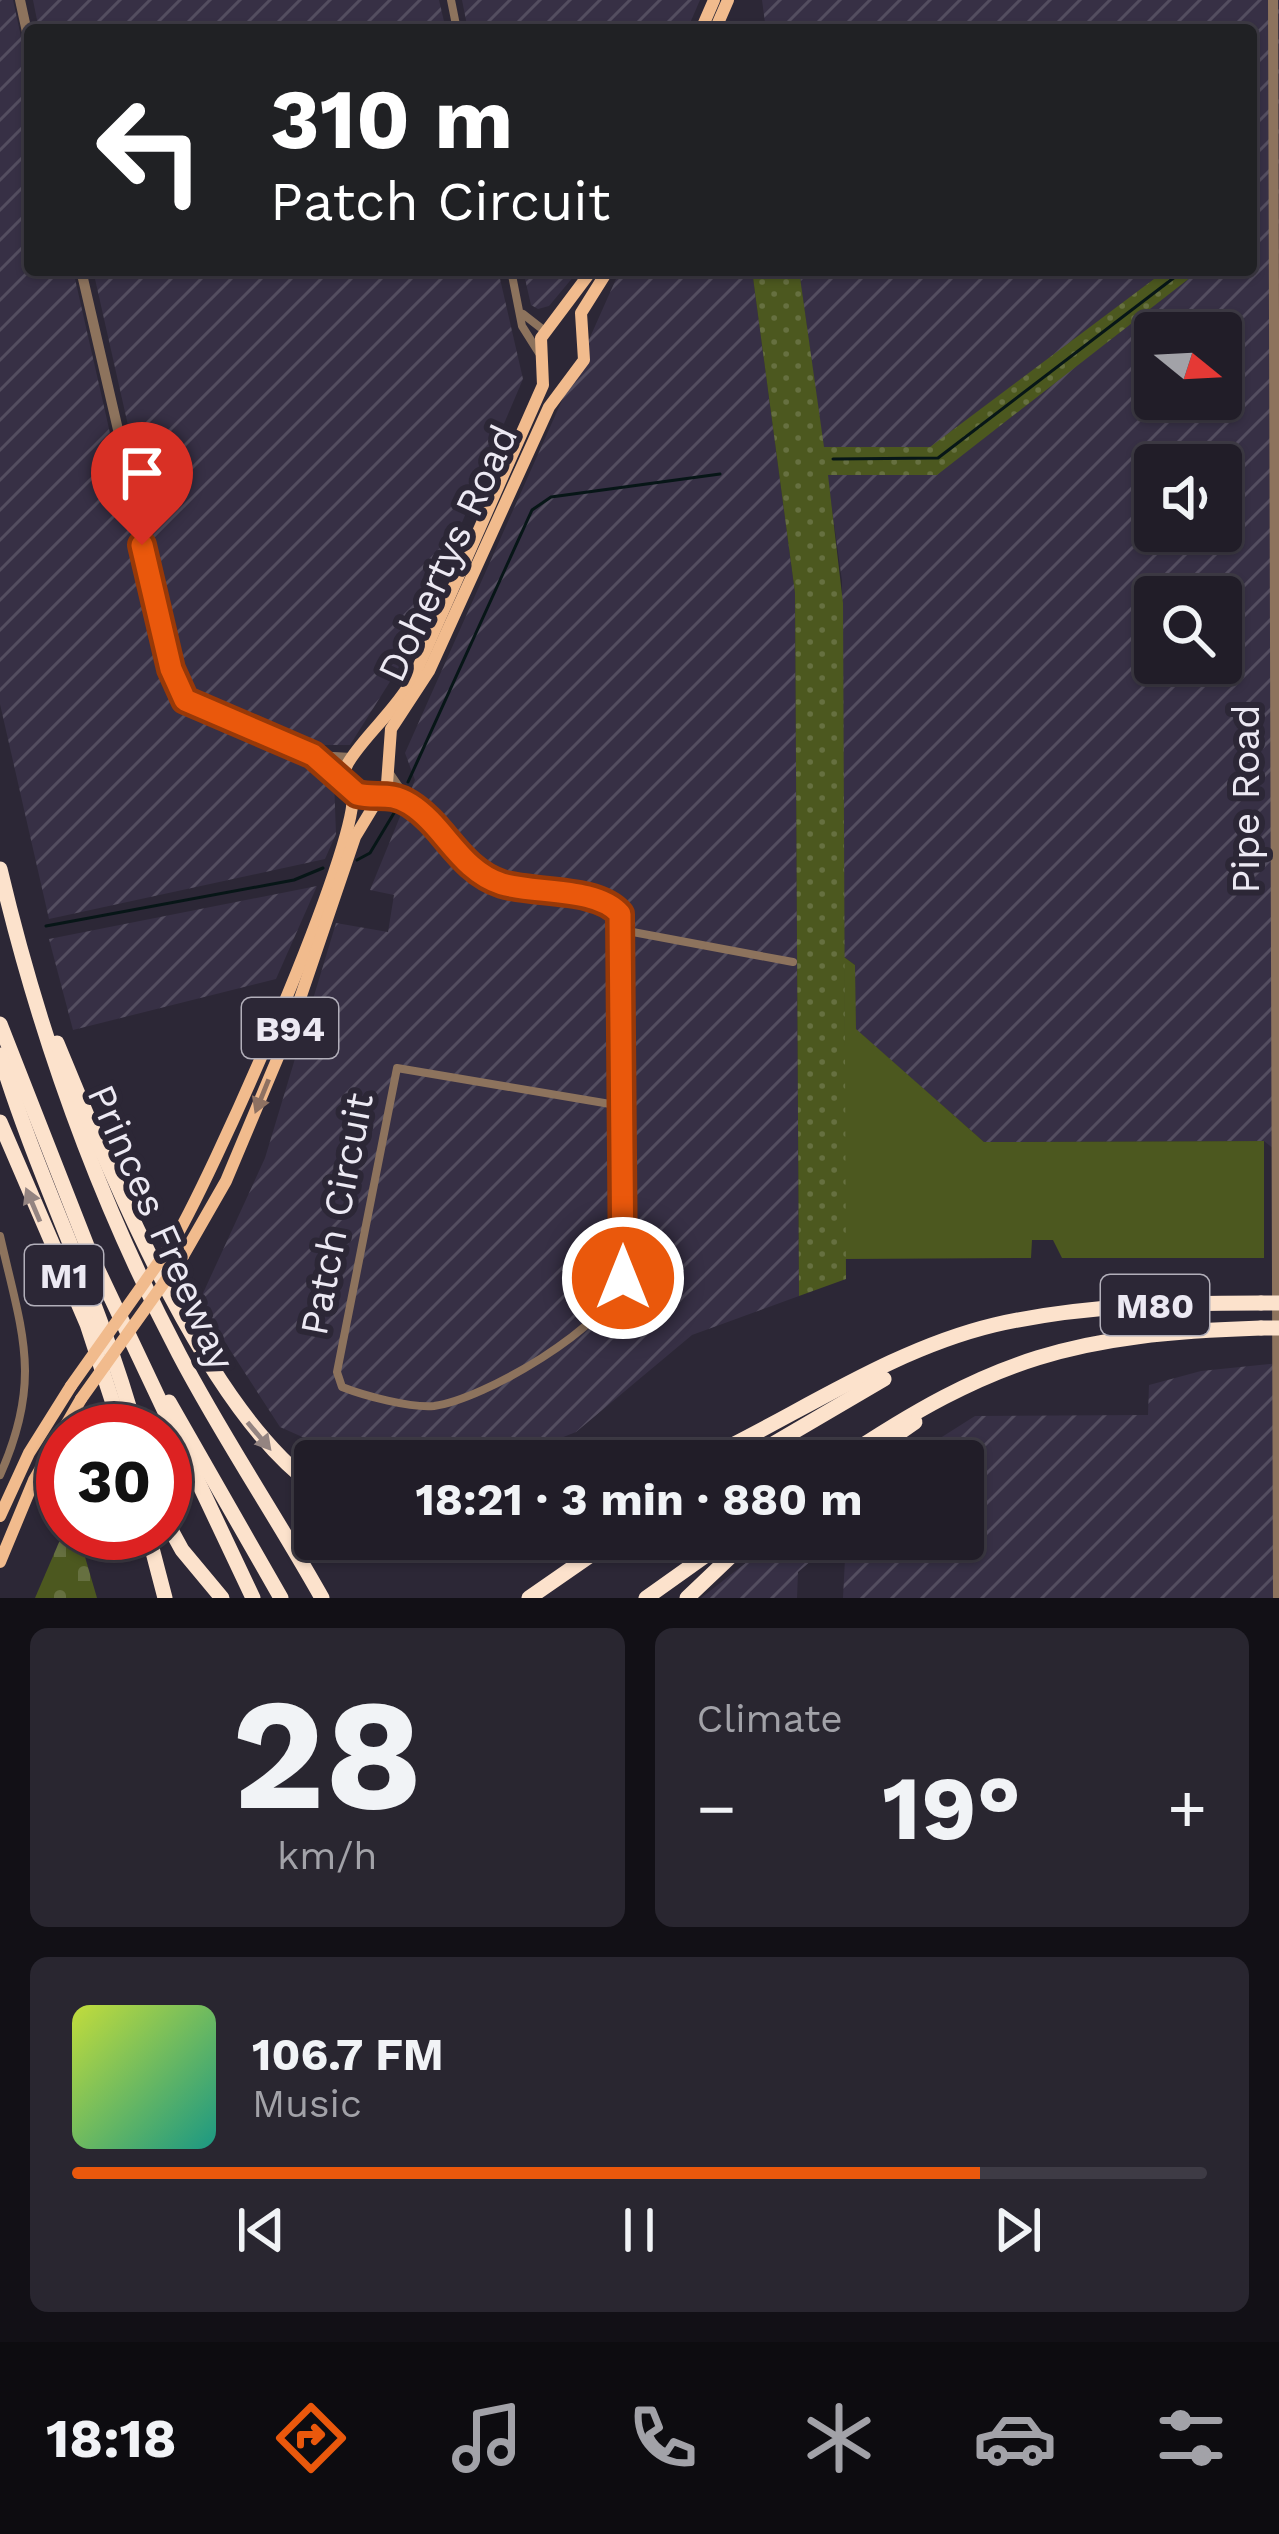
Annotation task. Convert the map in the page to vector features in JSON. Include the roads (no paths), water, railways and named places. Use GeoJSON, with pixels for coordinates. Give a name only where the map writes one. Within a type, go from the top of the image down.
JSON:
{"type":"FeatureCollection","features":[{"type":"Feature","properties":{"kind":"highway","name":"Princes Freeway"},"geometry":{"type":"LineString","coordinates":[[0,869],[76,1127],[134,1264],[181,1358],[320,1595]]}},
{"type":"Feature","properties":{"kind":"highway"},"geometry":{"type":"LineString","coordinates":[[14,925],[107,1158],[221,1384],[275,1455],[294,1470]]}},
{"type":"Feature","properties":{"kind":"highway","name":"Princes Freeway"},"geometry":{"type":"LineString","coordinates":[[0,1024],[89,1251]]}},
{"type":"Feature","properties":{"kind":"highway"},"geometry":{"type":"LineString","coordinates":[[0,1055],[38,1166],[98,1306],[128,1404]]}},
{"type":"Feature","properties":{"kind":"highway","name":"M1"},"geometry":{"type":"LineString","coordinates":[[0,1122],[87,1324],[113,1404]]}},
{"type":"Feature","properties":{"kind":"highway"},"geometry":{"type":"LineString","coordinates":[[89,1251],[253,1598]]}},
{"type":"Feature","properties":{"kind":"highway","name":"M1"},"geometry":{"type":"LineString","coordinates":[[89,1251],[281,1598]]}},
{"type":"Feature","properties":{"kind":"highway","name":"M80"},"geometry":{"type":"LineString","coordinates":[[1049,1318],[1157,1304],[1270,1303]]}},
{"type":"Feature","properties":{"kind":"highway"},"geometry":{"type":"LineString","coordinates":[[742,1440],[917,1353],[994,1325],[1049,1318]]}},
{"type":"Feature","properties":{"kind":"highway"},"geometry":{"type":"LineString","coordinates":[[781,1440],[920,1361],[995,1331],[1049,1318]]}},
{"type":"Feature","properties":{"kind":"highway","name":"M80"},"geometry":{"type":"LineString","coordinates":[[1056,1348],[1161,1332],[1279,1328]]}},
{"type":"Feature","properties":{"kind":"highway"},"geometry":{"type":"LineString","coordinates":[[872,1440],[953,1389],[1056,1348]]}},
{"type":"Feature","properties":{"kind":"highway"},"geometry":{"type":"LineString","coordinates":[[891,1440],[956,1397],[1056,1348]]}},
{"type":"Feature","properties":{"kind":"highway"},"geometry":{"type":"LineString","coordinates":[[155,1560],[165,1598]]}},
{"type":"Feature","properties":{"kind":"highway"},"geometry":{"type":"LineString","coordinates":[[190,1560],[222,1598]]}},
{"type":"Feature","properties":{"kind":"highway"},"geometry":{"type":"LineString","coordinates":[[530,1598],[584,1560]]}},
{"type":"Feature","properties":{"kind":"highway"},"geometry":{"type":"LineString","coordinates":[[646,1598],[700,1560]]}},
{"type":"Feature","properties":{"kind":"highway"},"geometry":{"type":"LineString","coordinates":[[687,1598],[727,1560]]}},
{"type":"Feature","properties":{"kind":"main road","name":"B94"},"geometry":{"type":"LineString","coordinates":[[541,359],[548,330],[588,276]]}},
{"type":"Feature","properties":{"kind":"main road","name":"B94"},"geometry":{"type":"LineString","coordinates":[[575,369],[586,353],[581,314],[604,276]]}},
{"type":"Feature","properties":{"kind":"main road"},"geometry":{"type":"LineString","coordinates":[[548,330],[570,327],[581,334]]}},
{"type":"Feature","properties":{"kind":"main road"},"geometry":{"type":"LineString","coordinates":[[541,359],[555,372],[575,369]]}},
{"type":"Feature","properties":{"kind":"main road","name":"Dohertys Road"},"geometry":{"type":"LineString","coordinates":[[354,756],[413,679],[542,390],[541,359]]}},
{"type":"Feature","properties":{"kind":"main road","name":"Dohertys Road"},"geometry":{"type":"LineString","coordinates":[[388,768],[391,730],[429,671],[542,421],[575,369]]}},
{"type":"Feature","properties":{"kind":"main road"},"geometry":{"type":"LineString","coordinates":[[354,756],[377,754],[388,768]]}},
{"type":"Feature","properties":{"kind":"main road","name":"B94"},"geometry":{"type":"LineString","coordinates":[[0,1516],[36,1441],[171,1245],[213,1171],[292,982],[352,821],[345,771],[354,756]]}},
{"type":"Feature","properties":{"kind":"main road","name":"B94"},"geometry":{"type":"LineString","coordinates":[[0,1562],[34,1480],[81,1399],[183,1256],[231,1169],[314,968],[355,837],[388,768]]}},
{"type":"Feature","properties":{"kind":"main road"},"geometry":{"type":"LineString","coordinates":[[350,788],[368,796],[380,792]]}},
{"type":"Feature","properties":{"kind":"street","name":"Pipe Road"},"geometry":{"type":"LineString","coordinates":[[1273,0],[1278,1598]]}},
{"type":"Feature","properties":{"kind":"street"},"geometry":{"type":"LineString","coordinates":[[81,276],[179,693],[194,706],[313,755],[350,788]]}},
{"type":"Feature","properties":{"kind":"street"},"geometry":{"type":"LineString","coordinates":[[512,276],[525,335],[541,359]]}},
{"type":"Feature","properties":{"kind":"street"},"geometry":{"type":"LineString","coordinates":[[519,308],[548,330]]}},
{"type":"Feature","properties":{"kind":"street"},"geometry":{"type":"LineString","coordinates":[[313,755],[354,756]]}},
{"type":"Feature","properties":{"kind":"street"},"geometry":{"type":"LineString","coordinates":[[388,768],[412,805],[467,865],[500,884],[611,905],[620,914],[622,930],[793,962]]}},
{"type":"Feature","properties":{"kind":"street"},"geometry":{"type":"LineString","coordinates":[[380,792],[412,805]]}},
{"type":"Feature","properties":{"kind":"street","name":"Patch Circuit"},"geometry":{"type":"LineString","coordinates":[[622,930],[623,1278],[611,1303],[537,1365],[434,1406],[349,1390],[338,1383],[397,1068],[622,1106]]}},
{"type":"Feature","properties":{"kind":"street"},"geometry":{"type":"LineString","coordinates":[[0,1236],[28,1383],[21,1423],[0,1475]]}},
{"type":"Feature","properties":{"kind":"waterway"},"geometry":{"type":"LineString","coordinates":[[833,459],[938,458],[1176,276]]}},
{"type":"Feature","properties":{"kind":"waterway"},"geometry":{"type":"LineString","coordinates":[[408,782],[532,510],[551,497],[720,474]]}},
{"type":"Feature","properties":{"kind":"waterway"},"geometry":{"type":"LineString","coordinates":[[357,860],[370,853],[397,808]]}},
{"type":"Feature","properties":{"kind":"waterway"},"geometry":{"type":"LineString","coordinates":[[46,926],[294,880],[323,868]]}}]}
